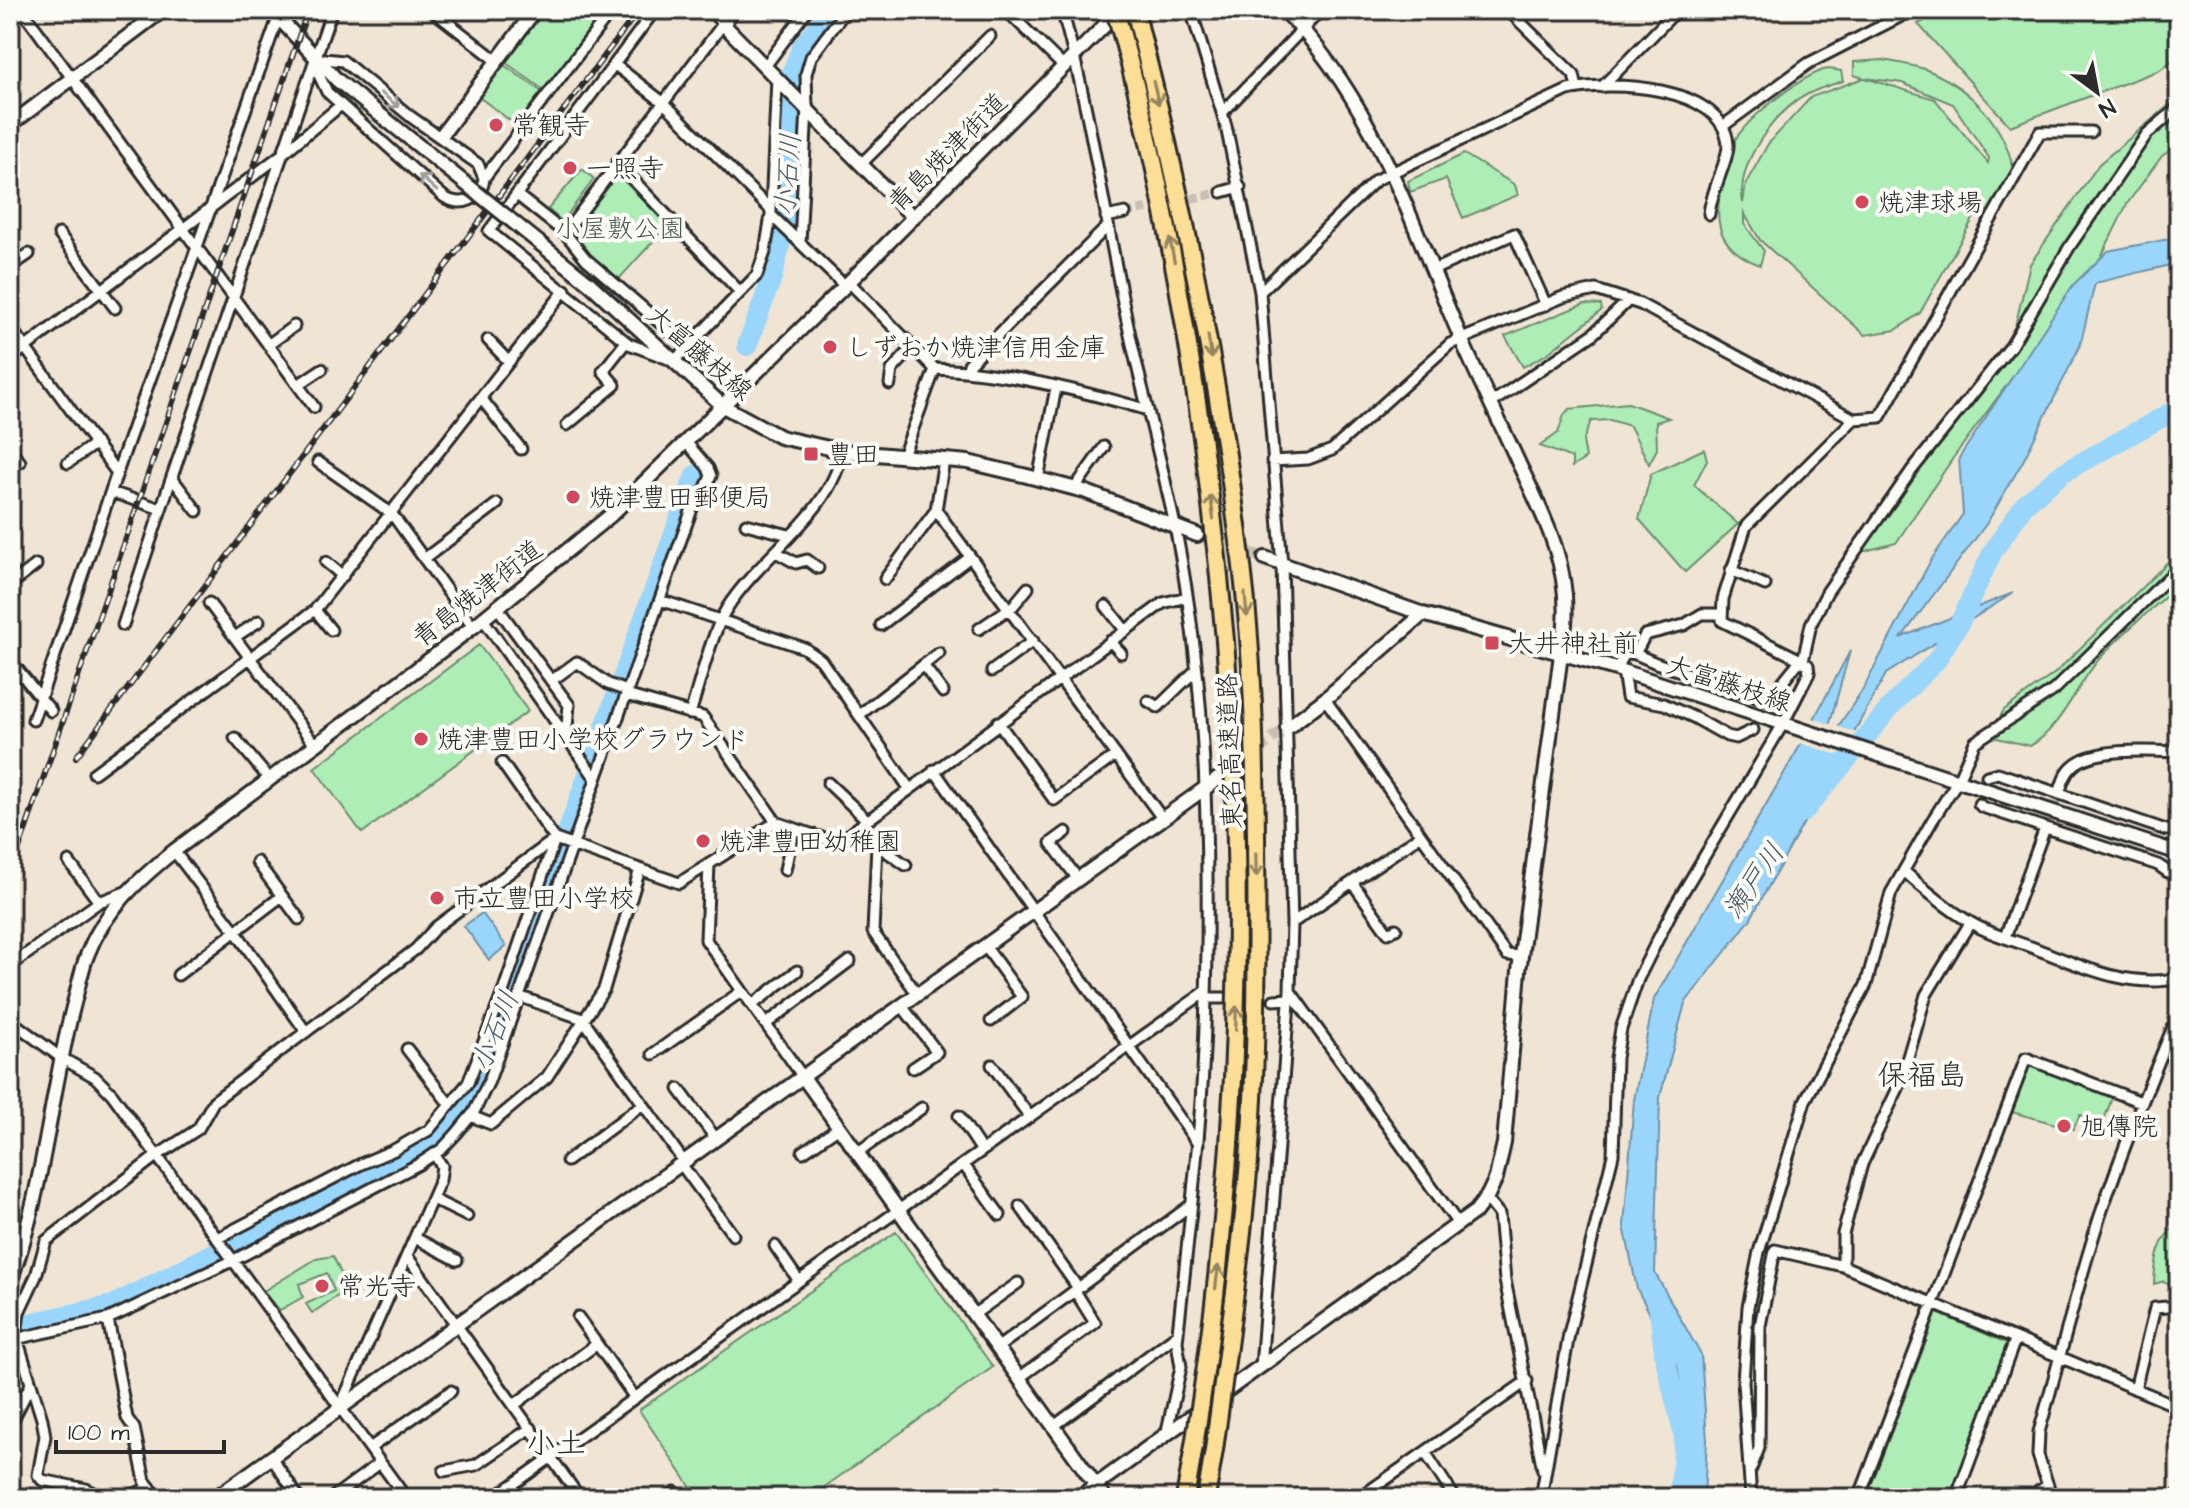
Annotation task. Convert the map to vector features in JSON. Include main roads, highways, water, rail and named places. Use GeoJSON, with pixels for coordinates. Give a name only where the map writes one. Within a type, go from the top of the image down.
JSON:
{"type":"FeatureCollection","features":[{"type":"Feature","properties":{"kind":"highway","name":"東名高速道路"},"geometry":{"type":"LineString","coordinates":[[1118,10],[1149,143],[1186,330],[1212,501],[1236,766],[1238,908],[1231,1137],[1209,1354],[1185,1498]]}},
{"type":"Feature","properties":{"kind":"highway","name":"東名高速道路"},"geometry":{"type":"LineString","coordinates":[[1135,10],[1173,157],[1196,266],[1240,550],[1251,673],[1255,762],[1257,1020],[1247,1182],[1206,1498]]}},
{"type":"Feature","properties":{"kind":"water"},"geometry":{"type":"Polygon","coordinates":[[[2179,237],[2179,263],[2095,283],[2080,346],[2023,461],[1987,523],[1902,637],[2013,593],[1886,674],[1750,920],[1685,1003],[1660,1097],[1655,1273],[1701,1355],[1707,1440],[1704,1498],[1678,1498],[1688,1427],[1677,1366],[1637,1289],[1624,1226],[1634,1100],[1654,999],[1798,749],[1850,651],[1822,751],[1863,689],[1931,560],[1963,514],[1959,458],[2073,285],[2108,251],[2179,237]]]}},
{"type":"Feature","properties":{"kind":"water"},"geometry":{"type":"Polygon","coordinates":[[[482,913],[506,946],[489,960],[464,926],[482,913]]]}},
{"type":"Feature","properties":{"kind":"waterway","name":"小石川"},"geometry":{"type":"LineString","coordinates":[[747,346],[772,278],[789,210],[792,71],[802,47],[830,10]]}},
{"type":"Feature","properties":{"kind":"waterway","name":"瀬戸川"},"geometry":{"type":"LineString","coordinates":[[1804,812],[1893,704],[1936,661],[1960,622],[1993,551],[2025,504],[2064,472],[2179,408]]}},
{"type":"Feature","properties":{"kind":"waterway","name":"小石川"},"geometry":{"type":"LineString","coordinates":[[10,1327],[113,1305],[410,1151],[437,1131],[458,1109],[488,1054],[695,475]]}},
{"type":"Feature","properties":{"kind":"waterway","name":"瀬戸川"},"geometry":{"type":"LineString","coordinates":[[1659,1311],[1665,1359],[1684,1437],[1679,1498]]}},
{"type":"Feature","properties":{"kind":"tunnel"},"geometry":{"type":"LineString","coordinates":[[1125,213],[1222,192]]}},
{"type":"Feature","properties":{"kind":"tunnel"},"geometry":{"type":"LineString","coordinates":[[1197,535],[1265,558]]}},
{"type":"Feature","properties":{"kind":"tunnel"},"geometry":{"type":"LineString","coordinates":[[1753,730],[1768,700]]}},
{"type":"Feature","properties":{"kind":"tunnel"},"geometry":{"type":"LineString","coordinates":[[1228,771],[1287,728]]}},
{"type":"Feature","properties":{"kind":"tunnel"},"geometry":{"type":"LineString","coordinates":[[1979,804],[1987,776]]}},
{"type":"Feature","properties":{"kind":"tunnel"},"geometry":{"type":"LineString","coordinates":[[2045,828],[2059,794]]}},
{"type":"Feature","properties":{"kind":"railway"},"geometry":{"type":"LineString","coordinates":[[10,875],[308,10]]}},
{"type":"Feature","properties":{"kind":"railway"},"geometry":{"type":"LineString","coordinates":[[76,757],[639,10]]}},
{"type":"Feature","properties":{"kind":"place","name":"常観寺"},"geometry":{"type":"Point","coordinates":[496,125]}},
{"type":"Feature","properties":{"kind":"place","name":"一照寺"},"geometry":{"type":"Point","coordinates":[570,168]}},
{"type":"Feature","properties":{"kind":"place","name":"焼津球場"},"geometry":{"type":"Point","coordinates":[1862,202]}},
{"type":"Feature","properties":{"kind":"place","name":"しずおか焼津信用金庫"},"geometry":{"type":"Point","coordinates":[830,347]}},
{"type":"Feature","properties":{"kind":"place","name":"豊田"},"geometry":{"type":"Point","coordinates":[811,454]}},
{"type":"Feature","properties":{"kind":"place","name":"焼津豊田郵便局"},"geometry":{"type":"Point","coordinates":[573,497]}},
{"type":"Feature","properties":{"kind":"place","name":"大井神社前"},"geometry":{"type":"Point","coordinates":[1492,643]}},
{"type":"Feature","properties":{"kind":"place","name":"焼津豊田小学校グラウンド"},"geometry":{"type":"Point","coordinates":[421,739]}},
{"type":"Feature","properties":{"kind":"place","name":"焼津豊田幼稚園"},"geometry":{"type":"Point","coordinates":[703,841]}},
{"type":"Feature","properties":{"kind":"place","name":"市立豊田小学校"},"geometry":{"type":"Point","coordinates":[437,898]}},
{"type":"Feature","properties":{"kind":"place","name":"旭傳院"},"geometry":{"type":"Point","coordinates":[2064,1126]}},
{"type":"Feature","properties":{"kind":"place","name":"常光寺"},"geometry":{"type":"Point","coordinates":[322,1286]}},
{"type":"Feature","properties":{"kind":"district","name":"保福島"},"geometry":{"type":"Point","coordinates":[1922,1075]}},
{"type":"Feature","properties":{"kind":"district","name":"小土"},"geometry":{"type":"Point","coordinates":[556,1443]}},
{"type":"Feature","properties":{"kind":"park label","name":"小屋敷公園"},"geometry":{"type":"Point","coordinates":[620,228]}}]}
